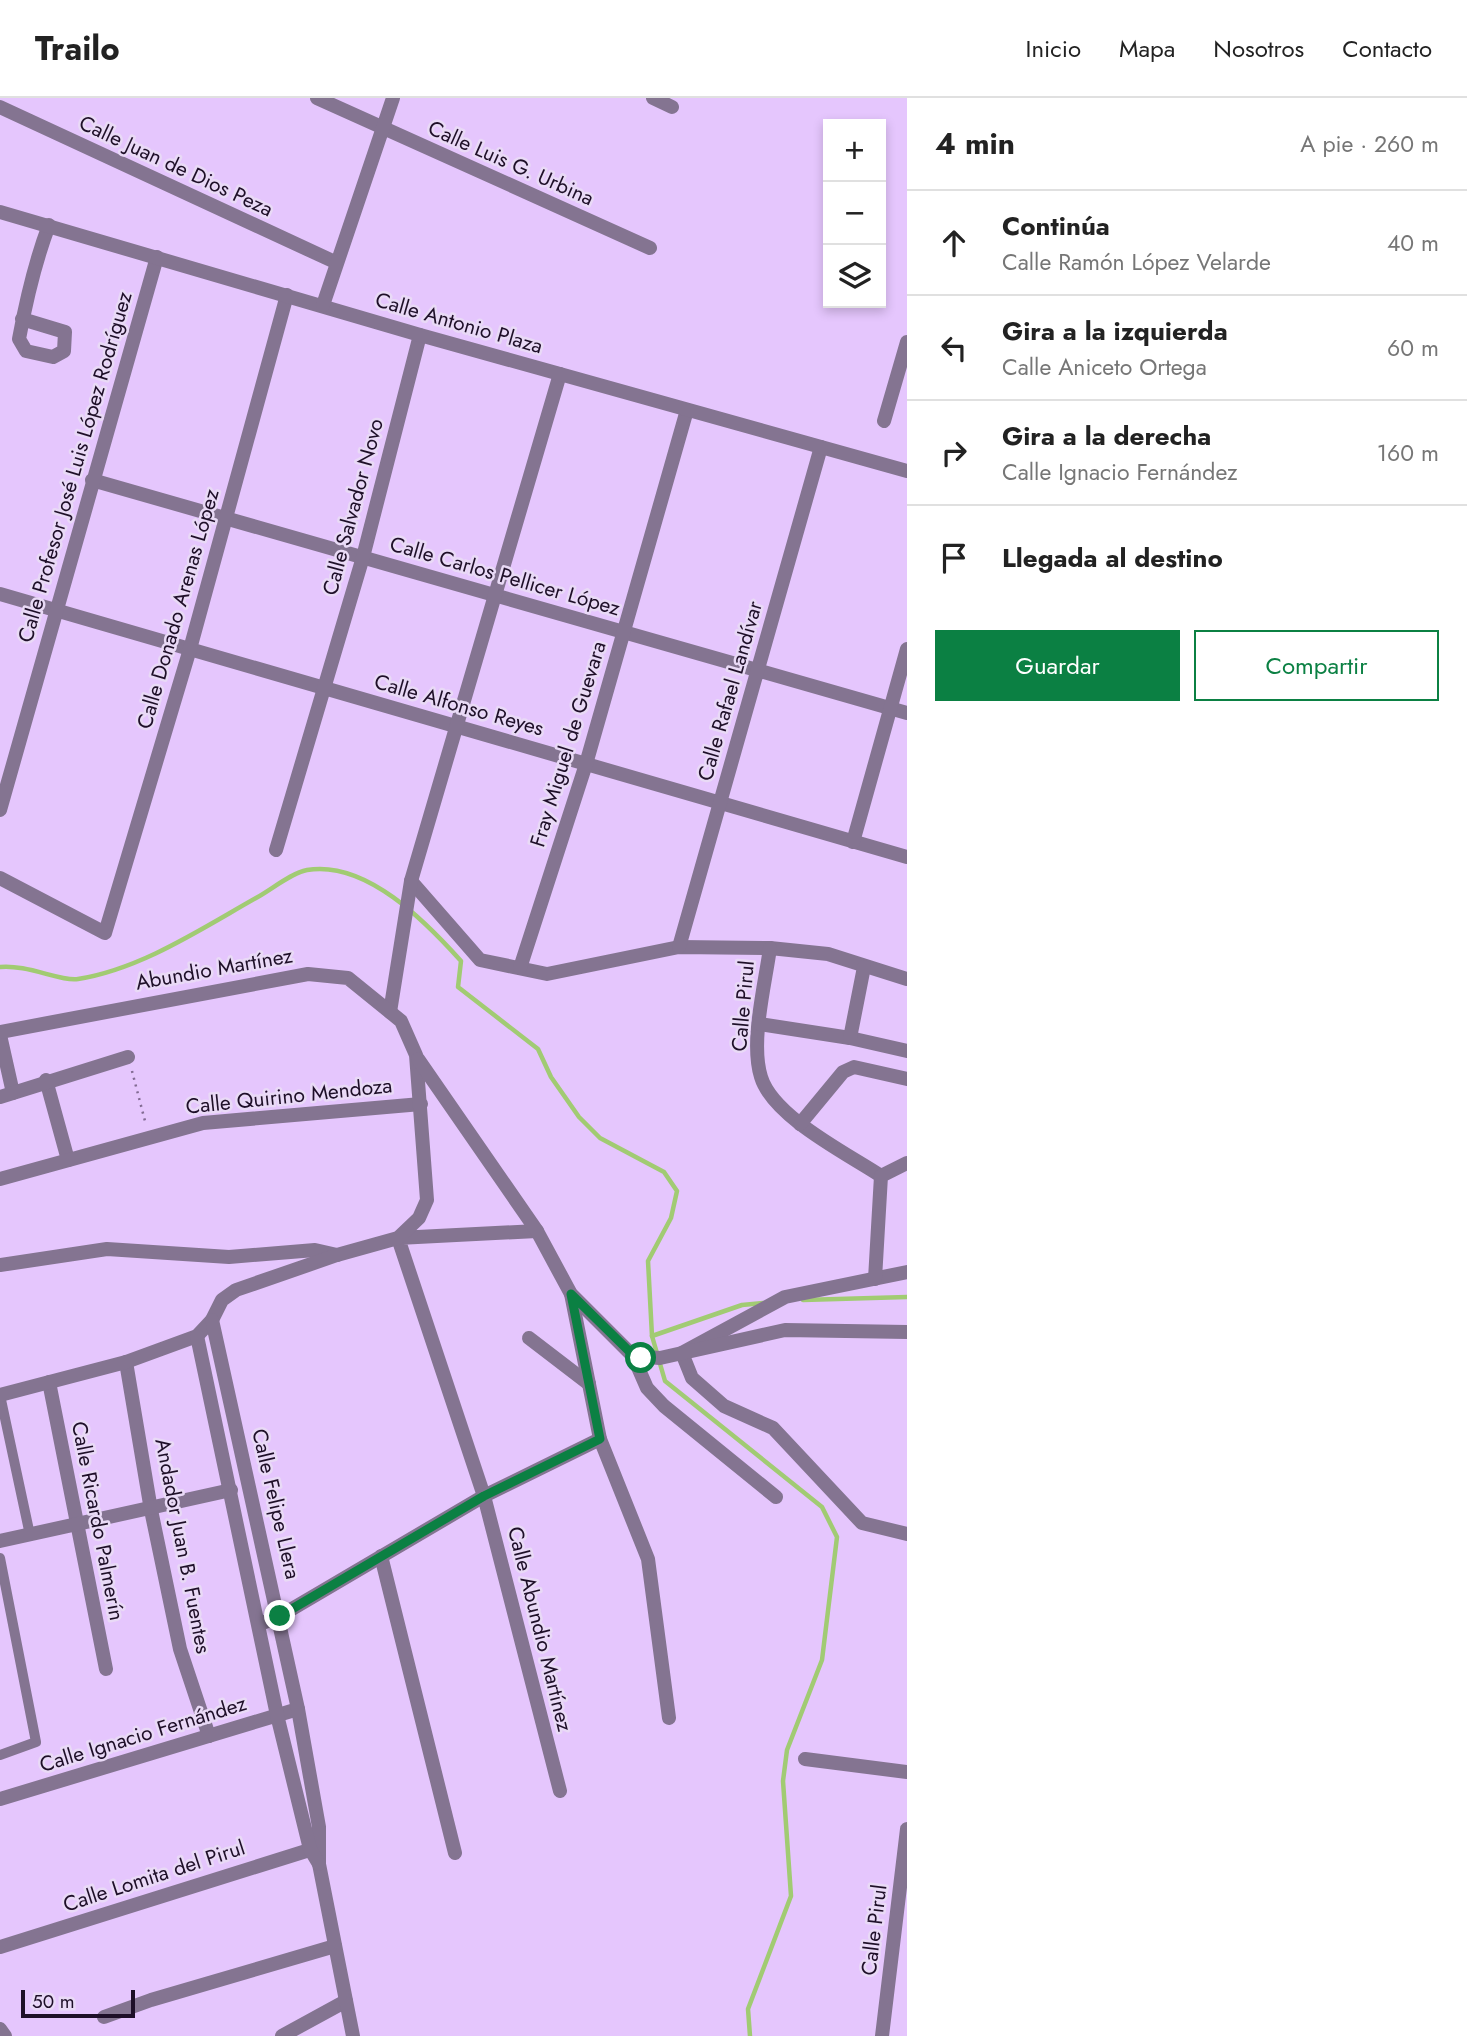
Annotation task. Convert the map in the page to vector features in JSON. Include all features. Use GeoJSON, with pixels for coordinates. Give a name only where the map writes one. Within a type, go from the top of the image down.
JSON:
{"type":"FeatureCollection","features":[{"type":"Feature","properties":{"kind":"street","name":"Calle Luis G. Urbina"},"geometry":{"type":"LineString","coordinates":[[317,98],[650,248]]}},
{"type":"Feature","properties":{"kind":"street"},"geometry":{"type":"LineString","coordinates":[[323,305],[335,262],[393,98]]}},
{"type":"Feature","properties":{"kind":"street"},"geometry":{"type":"LineString","coordinates":[[653,98],[672,107]]}},
{"type":"Feature","properties":{"kind":"street","name":"Calle Juan de Dios Peza"},"geometry":{"type":"LineString","coordinates":[[0,107],[335,262]]}},
{"type":"Feature","properties":{"kind":"street","name":"Calle Antonio Plaza"},"geometry":{"type":"LineString","coordinates":[[0,212],[420,335],[907,471]]}},
{"type":"Feature","properties":{"kind":"street"},"geometry":{"type":"LineString","coordinates":[[22,319],[49,225]]}},
{"type":"Feature","properties":{"kind":"street","name":"Calle Profesor José Luis López Rodríguez"},"geometry":{"type":"LineString","coordinates":[[0,810],[157,257]]}},
{"type":"Feature","properties":{"kind":"street","name":"Calle Donado Arenas López"},"geometry":{"type":"LineString","coordinates":[[0,878],[105,933],[190,649],[287,295]]}},
{"type":"Feature","properties":{"kind":"street","name":"Calle Salvador Novo"},"geometry":{"type":"LineString","coordinates":[[276,850],[363,557],[420,335]]}},
{"type":"Feature","properties":{"kind":"street"},"geometry":{"type":"LineString","coordinates":[[884,421],[907,342]]}},
{"type":"Feature","properties":{"kind":"street"},"geometry":{"type":"LineString","coordinates":[[390,1012],[410,884],[560,374]]}},
{"type":"Feature","properties":{"kind":"street","name":"Fray Miguel de Guevara"},"geometry":{"type":"LineString","coordinates":[[520,968],[586,764],[687,410]]}},
{"type":"Feature","properties":{"kind":"street","name":"Calle Rafael Landívar"},"geometry":{"type":"LineString","coordinates":[[679,947],[821,447]]}},
{"type":"Feature","properties":{"kind":"street","name":"Calle Carlos Pellicer López"},"geometry":{"type":"LineString","coordinates":[[92,480],[907,713]]}},
{"type":"Feature","properties":{"kind":"street","name":"Calle Alfonso Reyes"},"geometry":{"type":"LineString","coordinates":[[0,594],[907,857]]}},
{"type":"Feature","properties":{"kind":"street"},"geometry":{"type":"LineString","coordinates":[[853,842],[907,649]]}},
{"type":"Feature","properties":{"kind":"street"},"geometry":{"type":"LineString","coordinates":[[410,884],[480,960],[547,974],[679,947],[770,948],[828,954],[907,979]]}},
{"type":"Feature","properties":{"kind":"street","name":"Calle Pirul"},"geometry":{"type":"LineString","coordinates":[[770,948],[757,1048],[761,1079],[777,1101],[800,1124],[881,1176]]}},
{"type":"Feature","properties":{"kind":"street"},"geometry":{"type":"LineString","coordinates":[[850,1038],[864,967]]}},
{"type":"Feature","properties":{"kind":"street","name":"Abundio Martínez"},"geometry":{"type":"LineString","coordinates":[[0,1033],[308,974],[348,978],[401,1021],[416,1055],[427,1200],[419,1218],[398,1238]]}},
{"type":"Feature","properties":{"kind":"street"},"geometry":{"type":"LineString","coordinates":[[760,1027],[850,1038],[907,1051]]}},
{"type":"Feature","properties":{"kind":"street"},"geometry":{"type":"LineString","coordinates":[[0,1033],[6,1095],[46,1080],[128,1057]]}},
{"type":"Feature","properties":{"kind":"street"},"geometry":{"type":"LineString","coordinates":[[416,1055],[537,1231],[571,1294],[600,1439],[648,1559],[669,1718]]}},
{"type":"Feature","properties":{"kind":"street"},"geometry":{"type":"LineString","coordinates":[[800,1124],[843,1072],[854,1068],[907,1079]]}},
{"type":"Feature","properties":{"kind":"street"},"geometry":{"type":"LineString","coordinates":[[46,1080],[68,1160]]}},
{"type":"Feature","properties":{"kind":"street","name":"Calle Quirino Mendoza"},"geometry":{"type":"LineString","coordinates":[[0,1179],[203,1123],[421,1104]]}},
{"type":"Feature","properties":{"kind":"street"},"geometry":{"type":"LineString","coordinates":[[875,1279],[881,1176],[907,1163]]}},
{"type":"Feature","properties":{"kind":"street"},"geometry":{"type":"LineString","coordinates":[[30,1535],[0,1395],[126,1362],[197,1336],[212,1320],[222,1300],[236,1290],[337,1255],[398,1238],[537,1231]]}},
{"type":"Feature","properties":{"kind":"street","name":"Calle Abundio Martínez"},"geometry":{"type":"LineString","coordinates":[[398,1238],[484,1496],[560,1791]]}},
{"type":"Feature","properties":{"kind":"street"},"geometry":{"type":"LineString","coordinates":[[0,1265],[107,1249],[229,1257],[315,1250],[337,1255]]}},
{"type":"Feature","properties":{"kind":"street"},"geometry":{"type":"LineString","coordinates":[[682,1353],[785,1297],[907,1272]]}},
{"type":"Feature","properties":{"kind":"street"},"geometry":{"type":"LineString","coordinates":[[571,1294],[637,1357],[647,1388],[664,1406],[776,1497]]}},
{"type":"Feature","properties":{"kind":"street","name":"Calle Felipe Llera"},"geometry":{"type":"LineString","coordinates":[[212,1320],[280,1616],[298,1709],[315,1848]]}},
{"type":"Feature","properties":{"kind":"street"},"geometry":{"type":"LineString","coordinates":[[637,1357],[660,1358],[785,1330],[907,1332]]}},
{"type":"Feature","properties":{"kind":"street","name":"Calle Felipe Llera"},"geometry":{"type":"LineString","coordinates":[[197,1336],[278,1715],[319,1864],[353,2036]]}},
{"type":"Feature","properties":{"kind":"street"},"geometry":{"type":"LineString","coordinates":[[529,1338],[589,1384]]}},
{"type":"Feature","properties":{"kind":"street"},"geometry":{"type":"LineString","coordinates":[[682,1353],[692,1378],[724,1406],[773,1428],[862,1522],[907,1534]]}},
{"type":"Feature","properties":{"kind":"street","name":"Andador Juan B. Fuentes"},"geometry":{"type":"LineString","coordinates":[[126,1362],[151,1510],[180,1649],[209,1736]]}},
{"type":"Feature","properties":{"kind":"street","name":"Calle Ricardo Palmerín"},"geometry":{"type":"LineString","coordinates":[[49,1382],[106,1669]]}},
{"type":"Feature","properties":{"kind":"street"},"geometry":{"type":"LineString","coordinates":[[260,1625],[280,1616],[484,1496],[600,1439]]}},
{"type":"Feature","properties":{"kind":"street"},"geometry":{"type":"LineString","coordinates":[[0,1542],[231,1490]]}},
{"type":"Feature","properties":{"kind":"street"},"geometry":{"type":"LineString","coordinates":[[381,1556],[455,1853]]}},
{"type":"Feature","properties":{"kind":"street"},"geometry":{"type":"LineString","coordinates":[[0,1558],[36,1742],[0,1755]]}},
{"type":"Feature","properties":{"kind":"street","name":"Calle Ignacio Fernández"},"geometry":{"type":"LineString","coordinates":[[0,1799],[298,1709]]}},
{"type":"Feature","properties":{"kind":"street"},"geometry":{"type":"LineString","coordinates":[[805,1759],[907,1772]]}},
{"type":"Feature","properties":{"kind":"street","name":"Calle Pirul"},"geometry":{"type":"LineString","coordinates":[[882,2036],[907,1829]]}},
{"type":"Feature","properties":{"kind":"street","name":"Calle Lomita del Pirul"},"geometry":{"type":"LineString","coordinates":[[0,1947],[315,1848]]}},
{"type":"Feature","properties":{"kind":"street"},"geometry":{"type":"LineString","coordinates":[[104,2017],[151,2000],[335,1946]]}},
{"type":"Feature","properties":{"kind":"street"},"geometry":{"type":"LineString","coordinates":[[282,2036],[346,2001]]}},
{"type":"Feature","properties":{"kind":"street"},"geometry":{"type":"LineString","coordinates":[[0,2029],[5,2036]]}},
{"type":"Feature","properties":{"kind":"path"},"geometry":{"type":"LineString","coordinates":[[128,1057],[149,1137]]}},
{"type":"Feature","properties":{"kind":"waterway"},"geometry":{"type":"LineString","coordinates":[[0,967],[21,968],[71,979],[101,974],[148,957],[192,935],[301,872],[329,869],[351,875],[393,897],[447,945],[461,961],[458,987],[538,1049],[551,1077],[579,1117],[600,1138],[664,1172],[677,1191],[671,1218],[648,1261],[652,1336],[665,1381],[822,1507],[837,1537],[822,1660],[787,1750],[783,1781],[791,1896],[748,2009],[750,2036]]}},
{"type":"Feature","properties":{"kind":"waterway"},"geometry":{"type":"LineString","coordinates":[[803,1300],[907,1297]]}},
{"type":"Feature","properties":{"kind":"waterway"},"geometry":{"type":"LineString","coordinates":[[652,1336],[742,1305],[763,1303]]}},
{"type":"Feature","properties":{"kind":"route"},"geometry":{"type":"LineString","coordinates":[[280,1616],[484,1496],[600,1439],[571,1294],[634,1356],[641,1358]]}}]}
